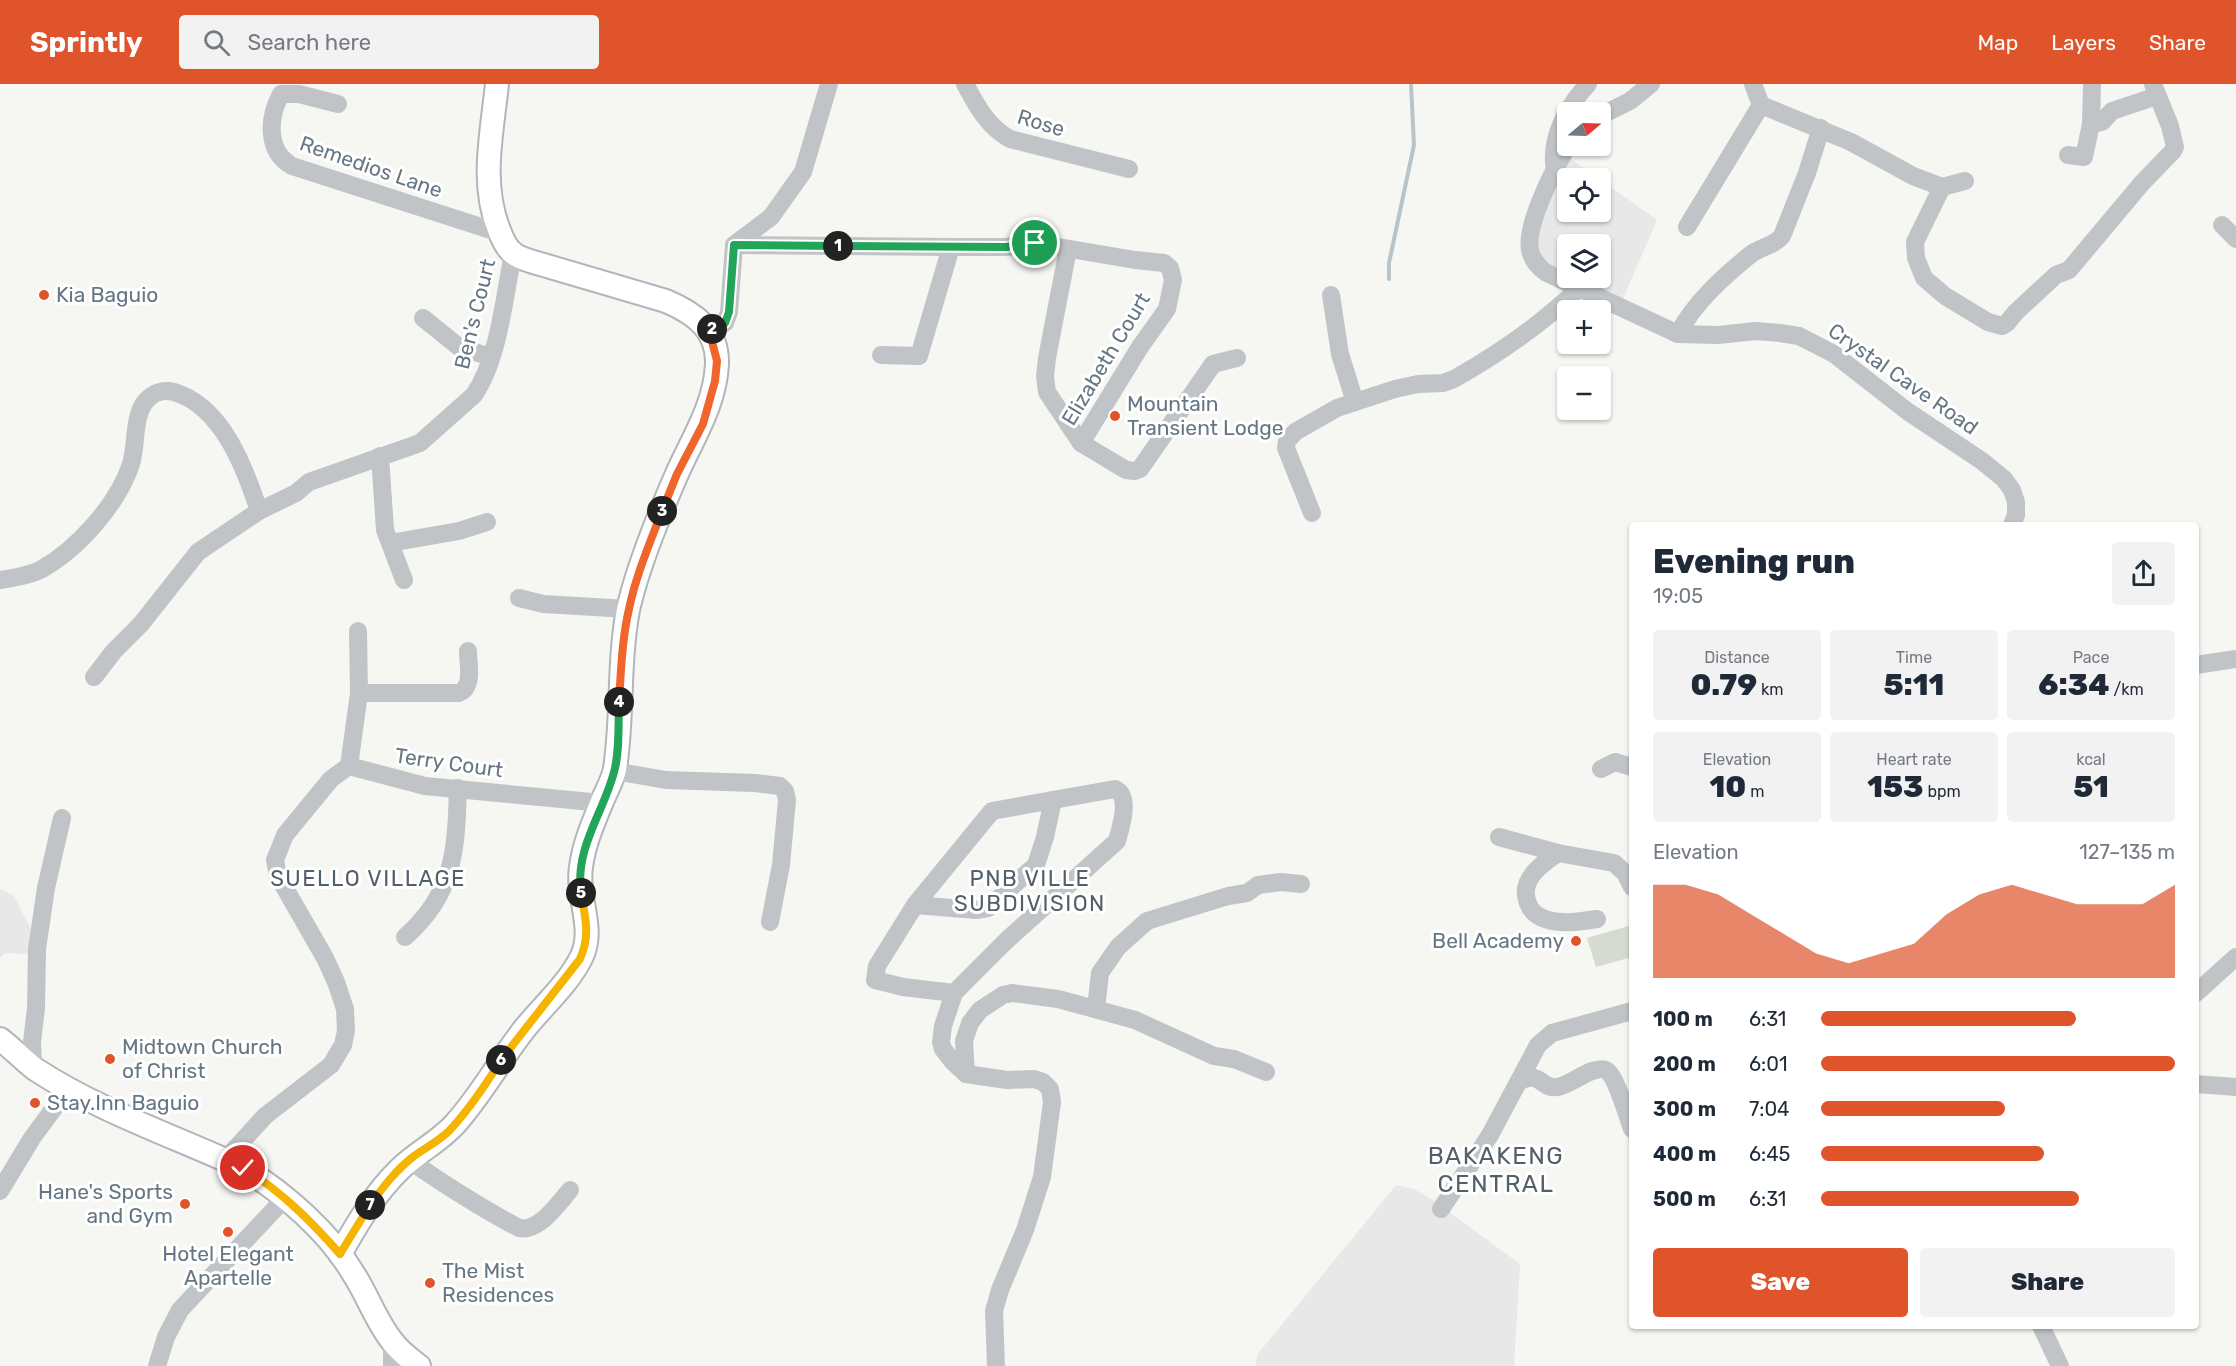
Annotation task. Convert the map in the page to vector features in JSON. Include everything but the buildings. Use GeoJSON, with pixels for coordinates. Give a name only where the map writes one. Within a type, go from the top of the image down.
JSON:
{"type":"FeatureCollection","features":[{"type":"Feature","properties":{"kind":"main road"},"geometry":{"type":"LineString","coordinates":[[340,1254],[390,1179],[409,1160],[435,1143],[479,1095],[525,1028],[567,978],[586,945],[587,932],[580,868],[588,835],[614,771],[621,660],[628,609],[677,474],[703,424],[717,361],[709,330],[698,317],[686,309],[513,254],[500,233],[489,192],[487,166],[497,84]]}},
{"type":"Feature","properties":{"kind":"main road"},"geometry":{"type":"LineString","coordinates":[[0,1038],[33,1067],[69,1088],[263,1180],[285,1198],[340,1254],[353,1272],[392,1342],[419,1366]]}},
{"type":"Feature","properties":{"kind":"street"},"geometry":{"type":"LineString","coordinates":[[709,330],[725,323],[729,312],[734,245],[771,217],[803,172],[829,84]]}},
{"type":"Feature","properties":{"kind":"street","name":"Rose"},"geometry":{"type":"LineString","coordinates":[[965,84],[988,122],[1010,139],[1129,170]]}},
{"type":"Feature","properties":{"kind":"street","name":"Crystal Cave Road"},"geometry":{"type":"LineString","coordinates":[[1557,278],[1545,272],[1532,258],[1529,237],[1539,203],[1554,169],[1554,146],[1559,130],[1576,97],[1588,84]]}},
{"type":"Feature","properties":{"kind":"street"},"geometry":{"type":"LineString","coordinates":[[1611,110],[1630,101],[1651,84]]}},
{"type":"Feature","properties":{"kind":"street"},"geometry":{"type":"LineString","coordinates":[[1753,84],[1761,105],[1851,142],[1913,176],[1942,187],[1965,181]]}},
{"type":"Feature","properties":{"kind":"street"},"geometry":{"type":"LineString","coordinates":[[2068,155],[2084,157],[2091,124],[2092,84]]}},
{"type":"Feature","properties":{"kind":"street"},"geometry":{"type":"LineString","coordinates":[[1942,187],[1915,242],[1920,270],[1924,278],[1945,296],[1988,322],[2002,326],[2056,275],[2069,270],[2175,147],[2170,126],[2155,90],[2112,111],[2102,122],[2091,124]]}},
{"type":"Feature","properties":{"kind":"street","name":"Remedios Lane"},"geometry":{"type":"LineString","coordinates":[[338,104],[299,93],[281,94],[273,109],[272,131],[276,150],[282,160],[292,166],[500,233]]}},
{"type":"Feature","properties":{"kind":"street"},"geometry":{"type":"LineString","coordinates":[[1687,226],[1761,105]]}},
{"type":"Feature","properties":{"kind":"street"},"geometry":{"type":"LineString","coordinates":[[1678,334],[1698,304],[1751,254],[1778,241],[1782,236],[1808,173],[1821,128]]}},
{"type":"Feature","properties":{"kind":"street"},"geometry":{"type":"LineString","coordinates":[[1554,169],[1562,156]]}},
{"type":"Feature","properties":{"kind":"street"},"geometry":{"type":"LineString","coordinates":[[2222,225],[2236,239]]}},
{"type":"Feature","properties":{"kind":"street"},"geometry":{"type":"LineString","coordinates":[[734,245],[1006,247],[1035,243],[1068,249]]}},
{"type":"Feature","properties":{"kind":"street"},"geometry":{"type":"LineString","coordinates":[[881,355],[919,356],[951,247]]}},
{"type":"Feature","properties":{"kind":"street","name":"Elizabeth Court"},"geometry":{"type":"LineString","coordinates":[[1068,249],[1164,263],[1170,268],[1173,280],[1167,309],[1140,347],[1081,443],[1051,399],[1045,385],[1047,358],[1068,249]]}},
{"type":"Feature","properties":{"kind":"street","name":"Ben's Court"},"geometry":{"type":"LineString","coordinates":[[94,677],[114,651],[141,624],[186,564],[210,542],[259,511],[296,493],[309,482],[420,443],[474,395],[480,386],[491,357],[513,254]]}},
{"type":"Feature","properties":{"kind":"street"},"geometry":{"type":"LineString","coordinates":[[1311,513],[1288,457],[1287,441],[1295,432],[1337,408],[1355,402],[1395,389],[1418,384],[1443,383],[1454,379],[1522,338],[1558,309],[1579,288]]}},
{"type":"Feature","properties":{"kind":"street","name":"Crystal Cave Road"},"geometry":{"type":"LineString","coordinates":[[1579,288],[1678,334],[1718,335],[1756,331],[1780,333],[1799,336],[1834,354],[1925,424],[1982,461],[2004,479],[2012,490],[2016,502],[2016,515],[2013,522]]}},
{"type":"Feature","properties":{"kind":"street"},"geometry":{"type":"LineString","coordinates":[[1331,295],[1340,354],[1355,402]]}},
{"type":"Feature","properties":{"kind":"street"},"geometry":{"type":"LineString","coordinates":[[423,318],[459,347],[491,357]]}},
{"type":"Feature","properties":{"kind":"street"},"geometry":{"type":"LineString","coordinates":[[1081,443],[1126,470],[1140,469],[1212,364],[1237,358]]}},
{"type":"Feature","properties":{"kind":"street"},"geometry":{"type":"LineString","coordinates":[[0,580],[39,571],[71,549],[96,522],[122,484],[131,464],[141,410],[150,396],[158,392],[167,391],[185,396],[215,421],[227,439],[249,483],[259,511]]}},
{"type":"Feature","properties":{"kind":"street"},"geometry":{"type":"LineString","coordinates":[[380,456],[383,517],[404,580]]}},
{"type":"Feature","properties":{"kind":"street"},"geometry":{"type":"LineString","coordinates":[[390,543],[459,531],[487,522]]}},
{"type":"Feature","properties":{"kind":"street"},"geometry":{"type":"LineString","coordinates":[[519,598],[543,604],[628,609]]}},
{"type":"Feature","properties":{"kind":"street"},"geometry":{"type":"LineString","coordinates":[[225,1160],[265,1116],[331,1065],[343,1045],[346,1031],[345,1009],[336,982],[326,958],[278,876],[275,860],[285,835],[331,779],[348,766],[359,693],[358,631]]}},
{"type":"Feature","properties":{"kind":"street"},"geometry":{"type":"LineString","coordinates":[[359,693],[459,693],[464,691],[468,685],[468,651]]}},
{"type":"Feature","properties":{"kind":"street"},"geometry":{"type":"LineString","coordinates":[[2199,664],[2236,659]]}},
{"type":"Feature","properties":{"kind":"street"},"geometry":{"type":"LineString","coordinates":[[1601,769],[1615,762],[1629,766]]}},
{"type":"Feature","properties":{"kind":"street","name":"Terry Court"},"geometry":{"type":"LineString","coordinates":[[348,766],[426,786],[602,802]]}},
{"type":"Feature","properties":{"kind":"street"},"geometry":{"type":"LineString","coordinates":[[614,771],[666,780],[780,786],[787,800],[781,865],[770,922]]}},
{"type":"Feature","properties":{"kind":"street"},"geometry":{"type":"LineString","coordinates":[[405,937],[433,909],[441,894],[454,852],[458,788]]}},
{"type":"Feature","properties":{"kind":"street"},"geometry":{"type":"LineString","coordinates":[[954,993],[903,987],[875,980],[877,966],[915,905],[992,811],[1115,789],[1121,791],[1123,796],[1121,826],[1117,840],[1007,940],[954,993],[943,1026],[941,1042],[943,1049],[966,1074],[1006,1080],[1034,1079],[1043,1082],[1050,1089],[1053,1102],[1042,1177],[1025,1230],[1000,1290],[994,1311],[996,1366]]}},
{"type":"Feature","properties":{"kind":"street"},"geometry":{"type":"LineString","coordinates":[[915,905],[976,910],[988,908],[1036,865],[1053,800]]}},
{"type":"Feature","properties":{"kind":"street"},"geometry":{"type":"LineString","coordinates":[[33,1067],[32,1042],[36,1008],[37,949],[46,888],[62,818]]}},
{"type":"Feature","properties":{"kind":"street"},"geometry":{"type":"LineString","coordinates":[[1499,837],[1558,853],[1614,863],[1625,873],[1629,881]]}},
{"type":"Feature","properties":{"kind":"street"},"geometry":{"type":"LineString","coordinates":[[1558,853],[1539,867],[1527,883],[1525,893],[1532,910],[1537,916],[1564,922],[1597,919]]}},
{"type":"Feature","properties":{"kind":"street"},"geometry":{"type":"LineString","coordinates":[[1096,1009],[1100,973],[1118,947],[1147,921],[1228,896],[1247,893],[1258,885],[1281,882],[1301,884]]}},
{"type":"Feature","properties":{"kind":"street"},"geometry":{"type":"LineString","coordinates":[[2199,990],[2236,957]]}},
{"type":"Feature","properties":{"kind":"street"},"geometry":{"type":"LineString","coordinates":[[966,1074],[964,1041],[970,1023],[980,1010],[1003,995],[1012,993],[1045,997],[1134,1020],[1214,1056],[1234,1059],[1266,1072]]}},
{"type":"Feature","properties":{"kind":"street"},"geometry":{"type":"LineString","coordinates":[[1442,1209],[1491,1135],[1538,1045],[1552,1033],[1629,1012]]}},
{"type":"Feature","properties":{"kind":"street"},"geometry":{"type":"LineString","coordinates":[[1520,1081],[1528,1077],[1535,1077],[1556,1088],[1592,1071],[1604,1069],[1615,1082],[1629,1121]]}},
{"type":"Feature","properties":{"kind":"street"},"geometry":{"type":"LineString","coordinates":[[2199,1084],[2236,1087]]}},
{"type":"Feature","properties":{"kind":"street"},"geometry":{"type":"LineString","coordinates":[[0,1191],[32,1138],[69,1088]]}},
{"type":"Feature","properties":{"kind":"street"},"geometry":{"type":"LineString","coordinates":[[409,1160],[440,1182],[525,1229],[535,1226],[570,1190]]}},
{"type":"Feature","properties":{"kind":"street"},"geometry":{"type":"LineString","coordinates":[[157,1366],[166,1337],[180,1310],[285,1198]]}},
{"type":"Feature","properties":{"kind":"street"},"geometry":{"type":"LineString","coordinates":[[2042,1329],[2060,1366]]}},
{"type":"Feature","properties":{"kind":"street"},"geometry":{"type":"LineString","coordinates":[[392,1342],[392,1366]]}},
{"type":"Feature","properties":{"kind":"shaded area"},"geometry":{"type":"Polygon","coordinates":[[[1566,156],[1583,168],[1561,168],[1566,156]]]}},
{"type":"Feature","properties":{"kind":"shaded area"},"geometry":{"type":"Polygon","coordinates":[[[1557,179],[1557,222],[1611,222],[1611,187],[1657,220],[1618,310],[1611,306],[1611,300],[1600,300],[1577,288],[1611,288],[1611,234],[1557,234],[1557,277],[1548,272],[1535,236],[1557,179]]]}},
{"type":"Feature","properties":{"kind":"shaded area"},"geometry":{"type":"Polygon","coordinates":[[[0,889],[14,896],[35,937],[27,954],[5,953],[0,958],[0,889]]]}},
{"type":"Feature","properties":{"kind":"shaded area"},"geometry":{"type":"Polygon","coordinates":[[[1629,926],[1629,958],[1596,967],[1587,938],[1629,926]]]}},
{"type":"Feature","properties":{"kind":"shaded area"},"geometry":{"type":"Polygon","coordinates":[[[1396,1185],[1414,1189],[1430,1198],[1520,1264],[1514,1366],[1256,1366],[1257,1355],[1396,1185]]]}},
{"type":"Feature","properties":{"kind":"waterway"},"geometry":{"type":"LineString","coordinates":[[1389,279],[1389,263],[1414,145],[1411,84]]}},
{"type":"Feature","properties":{"kind":"place","name":"Kia Baguio"},"geometry":{"type":"Point","coordinates":[44,295]}},
{"type":"Feature","properties":{"kind":"place","name":"Mountain Transient Lodge"},"geometry":{"type":"Point","coordinates":[1115,416]}},
{"type":"Feature","properties":{"kind":"place","name":"Bell Academy"},"geometry":{"type":"Point","coordinates":[1576,941]}},
{"type":"Feature","properties":{"kind":"place","name":"Midtown Church of Christ"},"geometry":{"type":"Point","coordinates":[110,1059]}},
{"type":"Feature","properties":{"kind":"place","name":"Stay.Inn Baguio"},"geometry":{"type":"Point","coordinates":[35,1103]}},
{"type":"Feature","properties":{"kind":"place","name":"Hane's Sports and Gym"},"geometry":{"type":"Point","coordinates":[185,1204]}},
{"type":"Feature","properties":{"kind":"place","name":"Hotel Elegant Apartelle"},"geometry":{"type":"Point","coordinates":[228,1232]}},
{"type":"Feature","properties":{"kind":"place","name":"The Mist Residences"},"geometry":{"type":"Point","coordinates":[430,1283]}},
{"type":"Feature","properties":{"kind":"district","name":"SUELLO VILLAGE"},"geometry":{"type":"Point","coordinates":[368,878]}},
{"type":"Feature","properties":{"kind":"district","name":"PNB VILLE SUBDIVISION"},"geometry":{"type":"Point","coordinates":[1030,890]}},
{"type":"Feature","properties":{"kind":"district","name":"BAKAKENG CENTRAL"},"geometry":{"type":"Point","coordinates":[1496,1170]}},
{"type":"Feature","properties":{"kind":"route"},"geometry":{"type":"LineString","coordinates":[[243,1168],[263,1180],[285,1198],[340,1254],[364,1214],[390,1179],[413,1157],[447,1133],[467,1110],[501,1060],[580,959],[586,945],[587,932],[580,868],[588,835],[614,771],[619,724],[621,660],[628,609],[677,474],[703,424],[715,381],[717,361],[709,330],[725,323],[729,312],[734,245],[1006,247],[1035,243]]}}]}
